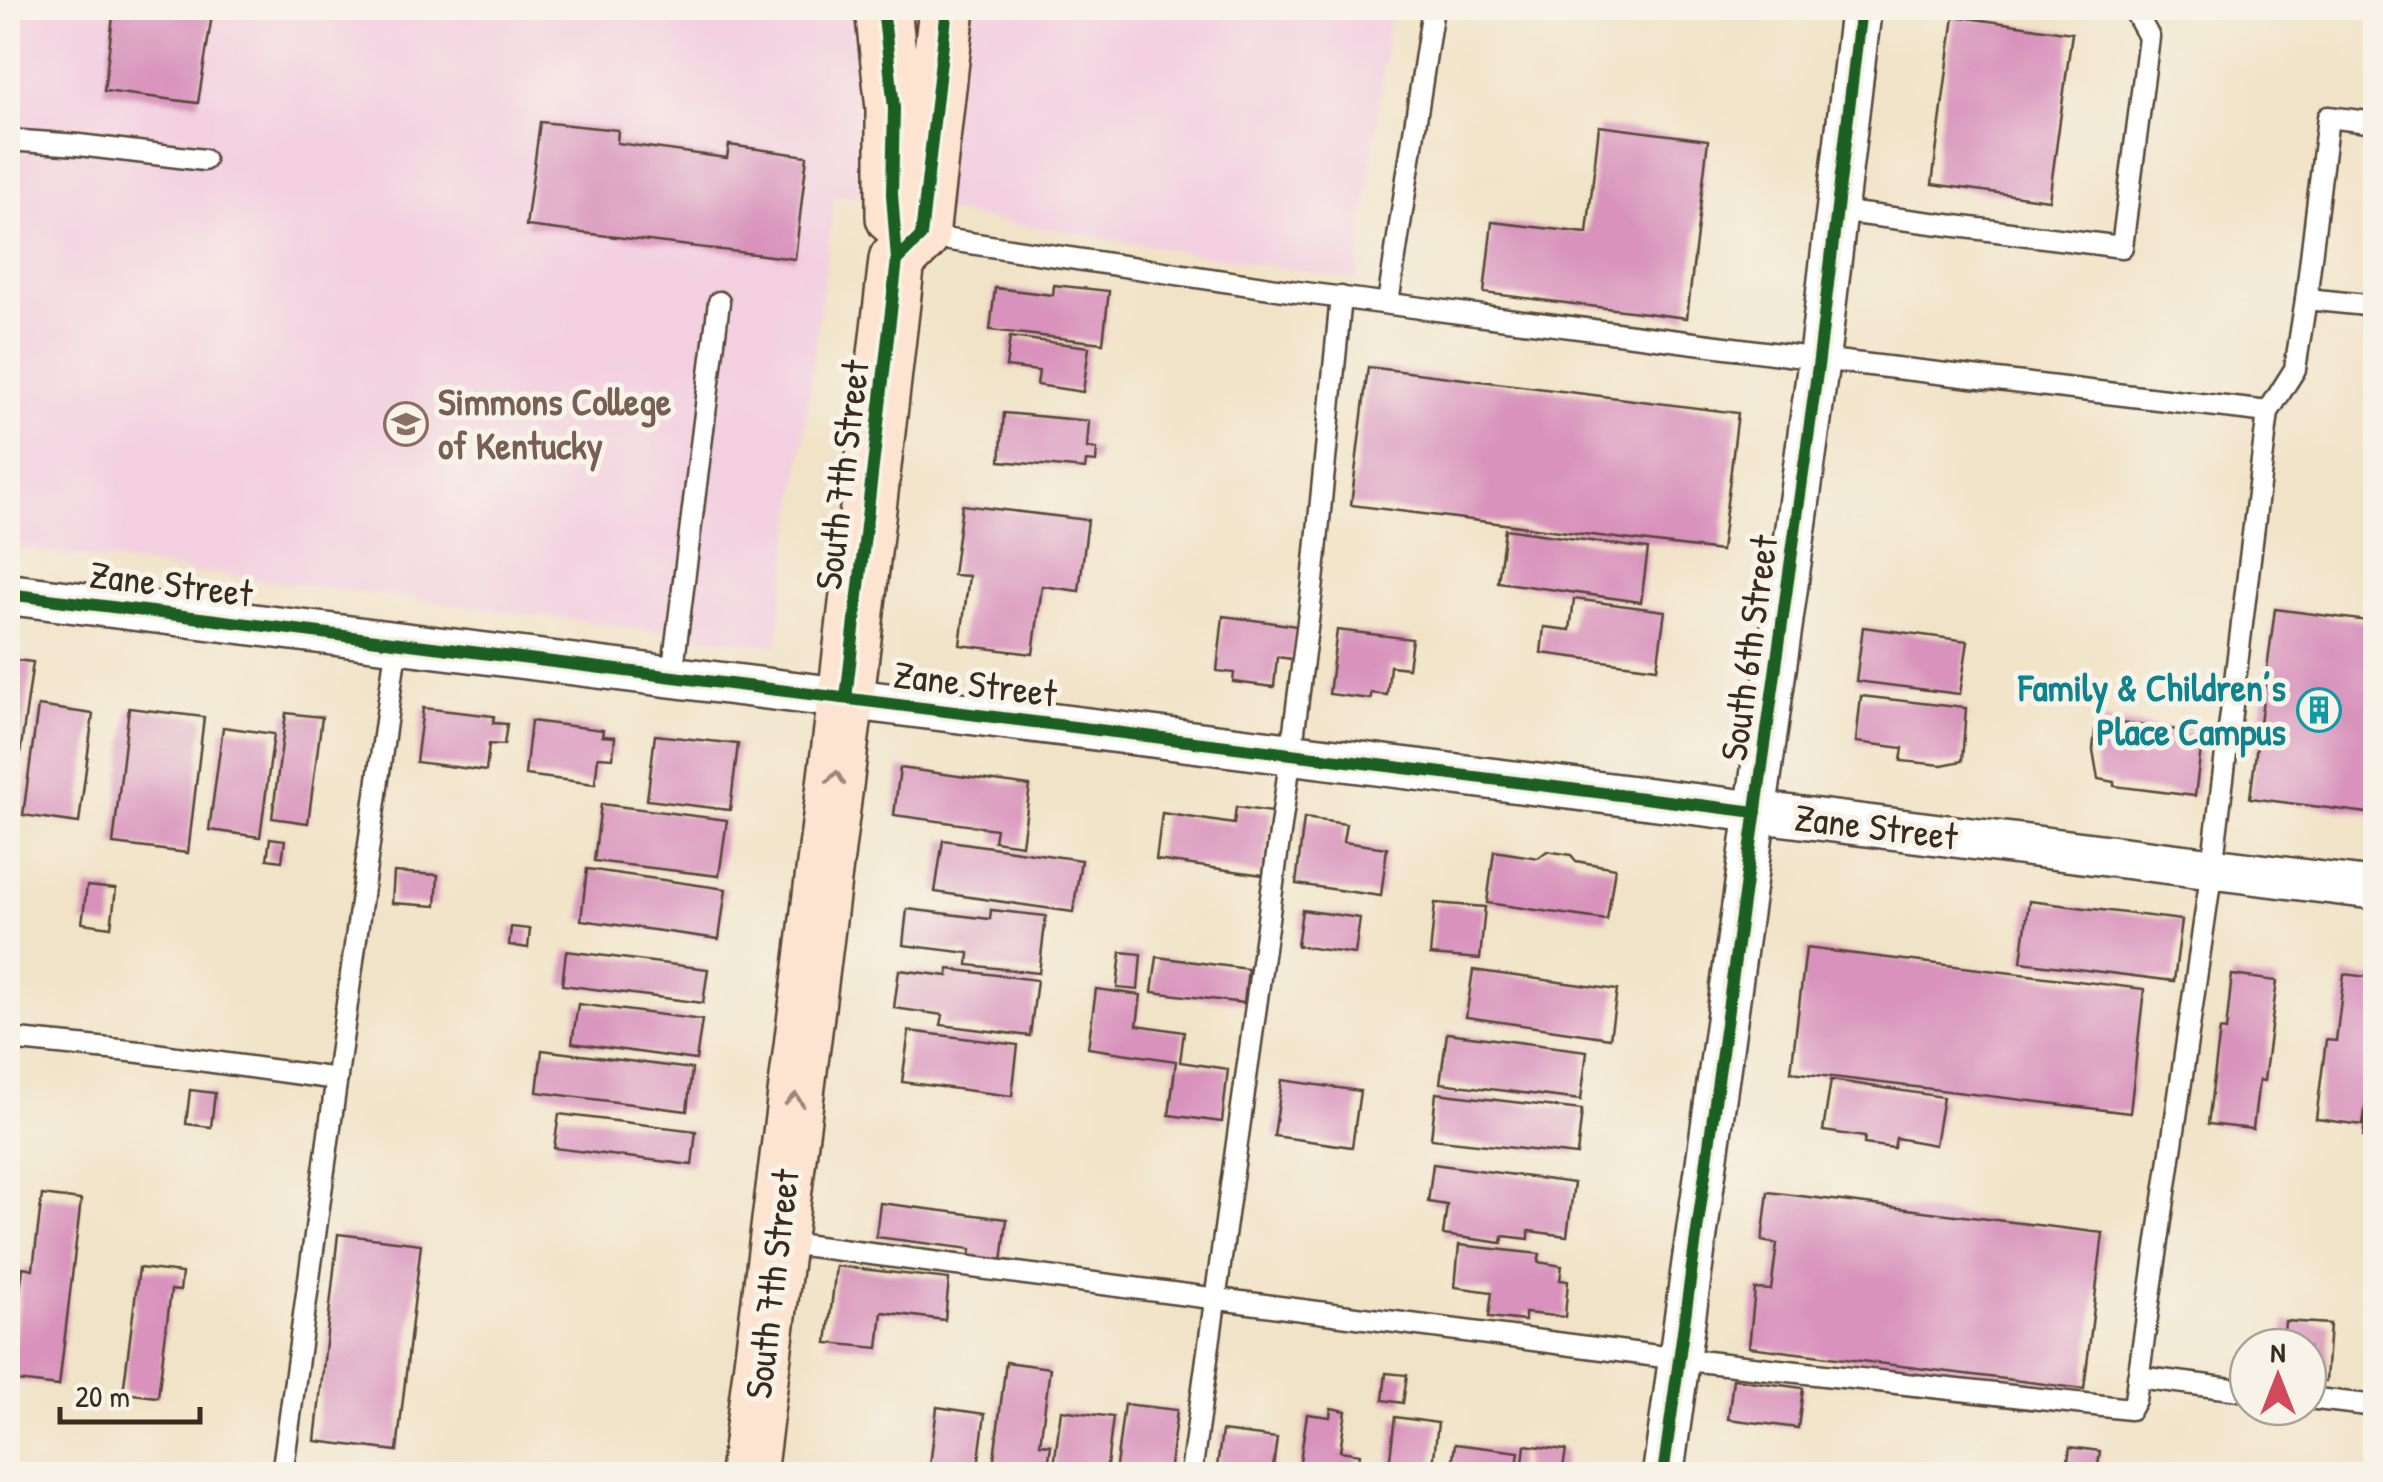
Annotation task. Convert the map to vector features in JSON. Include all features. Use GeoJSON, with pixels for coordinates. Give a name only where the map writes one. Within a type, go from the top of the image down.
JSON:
{"type":"FeatureCollection","features":[{"type":"Feature","properties":{"kind":"street","name":"South 7th Street"},"geometry":{"type":"LineString","coordinates":[[882,8],[894,108],[892,194],[909,248]]}},
{"type":"Feature","properties":{"kind":"street","name":"South 7th Street"},"geometry":{"type":"LineString","coordinates":[[748,1474],[846,698],[947,8]]}},
{"type":"Feature","properties":{"kind":"street","name":"South 6th Street"},"geometry":{"type":"LineString","coordinates":[[1663,1474],[1819,359],[1861,8]]}},
{"type":"Feature","properties":{"kind":"street","name":"Zane Street"},"geometry":{"type":"LineString","coordinates":[[8,594],[2376,889]]}},
{"type":"Feature","properties":{"kind":"lane"},"geometry":{"type":"LineString","coordinates":[[1388,303],[1433,8]]}},
{"type":"Feature","properties":{"kind":"lane"},"geometry":{"type":"LineString","coordinates":[[1838,211],[2122,247],[2149,37],[2133,8]]}},
{"type":"Feature","properties":{"kind":"lane"},"geometry":{"type":"LineString","coordinates":[[778,1242],[1680,1359],[2130,1409],[2135,1400],[2212,868],[2268,412],[2295,369],[2328,117],[2376,123]]}},
{"type":"Feature","properties":{"kind":"lane"},"geometry":{"type":"LineString","coordinates":[[8,140],[204,160]]}},
{"type":"Feature","properties":{"kind":"lane"},"geometry":{"type":"LineString","coordinates":[[909,248],[1342,297],[2268,412]]}},
{"type":"Feature","properties":{"kind":"lane"},"geometry":{"type":"LineString","coordinates":[[1191,1474],[1291,754],[1342,297]]}},
{"type":"Feature","properties":{"kind":"lane"},"geometry":{"type":"LineString","coordinates":[[2306,299],[2376,306]]}},
{"type":"Feature","properties":{"kind":"lane"},"geometry":{"type":"LineString","coordinates":[[672,676],[719,302]]}},
{"type":"Feature","properties":{"kind":"lane"},"geometry":{"type":"LineString","coordinates":[[282,1474],[397,642]]}},
{"type":"Feature","properties":{"kind":"lane"},"geometry":{"type":"LineString","coordinates":[[8,1039],[140,1052],[336,1080]]}},
{"type":"Feature","properties":{"kind":"lane"},"geometry":{"type":"LineString","coordinates":[[2138,1377],[2228,1388]]}},
{"type":"Feature","properties":{"kind":"lane"},"geometry":{"type":"LineString","coordinates":[[2328,1400],[2376,1406]]}},
{"type":"Feature","properties":{"kind":"shaded area","name":"Simmons College of Kentucky"},"geometry":{"type":"Polygon","coordinates":[[[8,8],[1391,8],[1357,280],[835,194],[777,646],[8,547],[8,8]]]}},
{"type":"Feature","properties":{"kind":"building"},"geometry":{"type":"Polygon","coordinates":[[[114,8],[229,8],[227,16],[212,15],[198,103],[104,91],[114,8]]]}},
{"type":"Feature","properties":{"kind":"building"},"geometry":{"type":"Polygon","coordinates":[[[1954,16],[2072,33],[2049,200],[1932,184],[1954,16]]]}},
{"type":"Feature","properties":{"kind":"building"},"geometry":{"type":"Polygon","coordinates":[[[540,122],[618,130],[617,143],[727,158],[729,145],[807,156],[795,259],[526,226],[540,122]]]}},
{"type":"Feature","properties":{"kind":"building"},"geometry":{"type":"Polygon","coordinates":[[[1599,126],[1708,140],[1687,318],[1484,293],[1492,222],[1587,233],[1599,126]]]}},
{"type":"Feature","properties":{"kind":"building"},"geometry":{"type":"Polygon","coordinates":[[[1054,285],[1109,291],[1103,343],[990,330],[995,288],[1053,295],[1054,285]]]}},
{"type":"Feature","properties":{"kind":"building"},"geometry":{"type":"Polygon","coordinates":[[[1010,337],[1089,347],[1083,392],[1037,385],[1039,371],[1006,367],[1010,337]]]}},
{"type":"Feature","properties":{"kind":"building"},"geometry":{"type":"Polygon","coordinates":[[[1368,367],[1738,413],[1721,551],[1351,505],[1368,367]]]}},
{"type":"Feature","properties":{"kind":"building"},"geometry":{"type":"Polygon","coordinates":[[[1004,413],[1089,421],[1087,448],[1097,449],[1096,462],[1086,461],[1085,469],[1000,461],[1004,413]]]}},
{"type":"Feature","properties":{"kind":"building"},"geometry":{"type":"Polygon","coordinates":[[[962,505],[1088,520],[1079,591],[1042,586],[1033,654],[960,645],[969,576],[953,575],[962,505]]]}},
{"type":"Feature","properties":{"kind":"building"},"geometry":{"type":"Polygon","coordinates":[[[1505,529],[1648,549],[1641,602],[1498,582],[1505,529]]]}},
{"type":"Feature","properties":{"kind":"building"},"geometry":{"type":"Polygon","coordinates":[[[1574,599],[1665,611],[1657,668],[1541,653],[1544,627],[1570,630],[1574,599]]]}},
{"type":"Feature","properties":{"kind":"building","name":"Family & Children’s Place Campus"},"geometry":{"type":"Polygon","coordinates":[[[2275,609],[2376,622],[2376,814],[2250,798],[2275,609]]]}},
{"type":"Feature","properties":{"kind":"building"},"geometry":{"type":"Polygon","coordinates":[[[1223,616],[1297,626],[1292,659],[1277,657],[1274,687],[1233,682],[1234,673],[1217,671],[1223,616]]]}},
{"type":"Feature","properties":{"kind":"building"},"geometry":{"type":"Polygon","coordinates":[[[1863,627],[1968,641],[1960,694],[1856,681],[1863,627]]]}},
{"type":"Feature","properties":{"kind":"building"},"geometry":{"type":"Polygon","coordinates":[[[1337,630],[1412,639],[1408,668],[1390,666],[1387,695],[1371,693],[1371,699],[1329,694],[1337,630]]]}},
{"type":"Feature","properties":{"kind":"building"},"geometry":{"type":"Polygon","coordinates":[[[8,659],[33,662],[17,776],[8,775],[8,659]]]}},
{"type":"Feature","properties":{"kind":"building"},"geometry":{"type":"Polygon","coordinates":[[[1861,696],[1966,708],[1962,761],[1942,765],[1901,761],[1903,748],[1856,742],[1861,696]]]}},
{"type":"Feature","properties":{"kind":"building"},"geometry":{"type":"Polygon","coordinates":[[[38,706],[93,714],[79,823],[23,815],[38,706]]]}},
{"type":"Feature","properties":{"kind":"building"},"geometry":{"type":"Polygon","coordinates":[[[129,708],[204,717],[188,853],[113,844],[129,708]]]}},
{"type":"Feature","properties":{"kind":"building"},"geometry":{"type":"Polygon","coordinates":[[[423,708],[494,716],[493,723],[507,724],[504,745],[489,744],[486,771],[416,762],[423,708]]]}},
{"type":"Feature","properties":{"kind":"building"},"geometry":{"type":"Polygon","coordinates":[[[286,713],[322,717],[308,823],[272,818],[286,713]]]}},
{"type":"Feature","properties":{"kind":"building"},"geometry":{"type":"Polygon","coordinates":[[[2096,720],[2203,733],[2195,796],[2114,786],[2114,782],[2098,779],[2093,750],[2096,720]]]}},
{"type":"Feature","properties":{"kind":"building"},"geometry":{"type":"Polygon","coordinates":[[[531,721],[603,730],[602,736],[615,737],[613,758],[598,757],[595,784],[525,775],[531,721]]]}},
{"type":"Feature","properties":{"kind":"building"},"geometry":{"type":"Polygon","coordinates":[[[223,727],[274,734],[260,837],[209,830],[223,727]]]}},
{"type":"Feature","properties":{"kind":"building"},"geometry":{"type":"Polygon","coordinates":[[[655,735],[738,744],[730,810],[647,800],[655,735]]]}},
{"type":"Feature","properties":{"kind":"building"},"geometry":{"type":"Polygon","coordinates":[[[900,768],[1030,786],[1022,845],[994,841],[996,829],[894,815],[900,768]]]}},
{"type":"Feature","properties":{"kind":"building"},"geometry":{"type":"Polygon","coordinates":[[[601,804],[727,820],[719,876],[594,861],[601,804]]]}},
{"type":"Feature","properties":{"kind":"building"},"geometry":{"type":"Polygon","coordinates":[[[1236,807],[1272,812],[1263,875],[1156,860],[1162,813],[1234,824],[1236,807]]]}},
{"type":"Feature","properties":{"kind":"building"},"geometry":{"type":"Polygon","coordinates":[[[1304,818],[1346,824],[1343,842],[1387,848],[1381,896],[1296,884],[1304,818]]]}},
{"type":"Feature","properties":{"kind":"building"},"geometry":{"type":"Polygon","coordinates":[[[270,838],[285,840],[282,861],[267,859],[270,838]]]}},
{"type":"Feature","properties":{"kind":"building"},"geometry":{"type":"Polygon","coordinates":[[[943,840],[1081,860],[1073,912],[935,892],[943,840]]]}},
{"type":"Feature","properties":{"kind":"building"},"geometry":{"type":"Polygon","coordinates":[[[1494,851],[1538,858],[1547,851],[1615,868],[1607,920],[1487,903],[1494,851]]]}},
{"type":"Feature","properties":{"kind":"building"},"geometry":{"type":"Polygon","coordinates":[[[587,869],[726,889],[719,939],[581,920],[587,869]]]}},
{"type":"Feature","properties":{"kind":"building"},"geometry":{"type":"Polygon","coordinates":[[[394,872],[438,875],[436,906],[392,903],[394,872]]]}},
{"type":"Feature","properties":{"kind":"building"},"geometry":{"type":"Polygon","coordinates":[[[87,886],[116,889],[111,927],[82,923],[87,886]]]}},
{"type":"Feature","properties":{"kind":"building"},"geometry":{"type":"Polygon","coordinates":[[[2029,901],[2182,920],[2174,981],[2021,962],[2029,901]]]}},
{"type":"Feature","properties":{"kind":"building"},"geometry":{"type":"Polygon","coordinates":[[[1435,903],[1485,907],[1480,959],[1430,955],[1435,903]]]}},
{"type":"Feature","properties":{"kind":"building"},"geometry":{"type":"Polygon","coordinates":[[[907,909],[990,919],[991,910],[1046,916],[1039,973],[968,965],[969,953],[903,945],[907,909]]]}},
{"type":"Feature","properties":{"kind":"building"},"geometry":{"type":"Polygon","coordinates":[[[1302,910],[1360,918],[1355,954],[1297,946],[1302,910]]]}},
{"type":"Feature","properties":{"kind":"building"},"geometry":{"type":"Polygon","coordinates":[[[511,927],[530,929],[528,948],[509,945],[511,927]]]}},
{"type":"Feature","properties":{"kind":"building"},"geometry":{"type":"Polygon","coordinates":[[[1806,948],[2144,989],[2130,1113],[1791,1072],[1806,948]]]}},
{"type":"Feature","properties":{"kind":"building"},"geometry":{"type":"Polygon","coordinates":[[[566,951],[708,969],[703,1003],[562,985],[566,951]]]}},
{"type":"Feature","properties":{"kind":"building"},"geometry":{"type":"Polygon","coordinates":[[[1121,952],[1141,954],[1138,990],[1117,988],[1121,952]]]}},
{"type":"Feature","properties":{"kind":"building"},"geometry":{"type":"Polygon","coordinates":[[[1157,957],[1248,969],[1244,1003],[1152,992],[1157,957]]]}},
{"type":"Feature","properties":{"kind":"building"},"geometry":{"type":"Polygon","coordinates":[[[948,969],[1037,980],[1030,1036],[941,1025],[943,1015],[894,1008],[899,970],[948,976],[948,969]]]}},
{"type":"Feature","properties":{"kind":"building"},"geometry":{"type":"Polygon","coordinates":[[[1473,970],[1617,990],[1610,1038],[1466,1017],[1473,970]]]}},
{"type":"Feature","properties":{"kind":"building"},"geometry":{"type":"Polygon","coordinates":[[[2344,974],[2376,978],[2376,1023],[2363,1125],[2316,1119],[2326,1040],[2336,1041],[2344,974]]]}},
{"type":"Feature","properties":{"kind":"building"},"geometry":{"type":"Polygon","coordinates":[[[2232,975],[2277,981],[2264,1081],[2259,1080],[2253,1129],[2208,1124],[2220,1030],[2226,1031],[2232,975]]]}},
{"type":"Feature","properties":{"kind":"building"},"geometry":{"type":"Polygon","coordinates":[[[1096,989],[1141,995],[1137,1025],[1184,1032],[1180,1062],[1228,1069],[1222,1122],[1169,1115],[1176,1061],[1088,1048],[1096,989]]]}},
{"type":"Feature","properties":{"kind":"building"},"geometry":{"type":"Polygon","coordinates":[[[578,1004],[702,1020],[696,1060],[572,1043],[578,1004]]]}},
{"type":"Feature","properties":{"kind":"building"},"geometry":{"type":"Polygon","coordinates":[[[909,1031],[1018,1045],[1012,1096],[902,1082],[909,1031]]]}},
{"type":"Feature","properties":{"kind":"building"},"geometry":{"type":"Polygon","coordinates":[[[1447,1033],[1587,1051],[1581,1100],[1440,1083],[1447,1033]]]}},
{"type":"Feature","properties":{"kind":"building"},"geometry":{"type":"Polygon","coordinates":[[[542,1050],[692,1069],[687,1111],[537,1092],[542,1050]]]}},
{"type":"Feature","properties":{"kind":"building"},"geometry":{"type":"Polygon","coordinates":[[[2372,1078],[2376,1078],[2376,1138],[2363,1136],[2372,1078]]]}},
{"type":"Feature","properties":{"kind":"building"},"geometry":{"type":"Polygon","coordinates":[[[1282,1080],[1360,1091],[1352,1147],[1274,1136],[1282,1080]]]}},
{"type":"Feature","properties":{"kind":"building"},"geometry":{"type":"Polygon","coordinates":[[[1831,1080],[1943,1097],[1935,1145],[1896,1138],[1894,1148],[1864,1144],[1865,1137],[1823,1131],[1831,1080]]]}},
{"type":"Feature","properties":{"kind":"building"},"geometry":{"type":"Polygon","coordinates":[[[190,1090],[215,1093],[211,1127],[186,1124],[190,1090]]]}},
{"type":"Feature","properties":{"kind":"building"},"geometry":{"type":"Polygon","coordinates":[[[1436,1093],[1582,1110],[1577,1155],[1431,1139],[1436,1093]]]}},
{"type":"Feature","properties":{"kind":"building"},"geometry":{"type":"Polygon","coordinates":[[[559,1114],[696,1131],[692,1165],[554,1148],[559,1114]]]}},
{"type":"Feature","properties":{"kind":"building"},"geometry":{"type":"Polygon","coordinates":[[[1433,1164],[1574,1183],[1567,1236],[1529,1231],[1529,1239],[1503,1236],[1502,1243],[1443,1235],[1447,1205],[1428,1202],[1433,1164]]]}},
{"type":"Feature","properties":{"kind":"building"},"geometry":{"type":"Polygon","coordinates":[[[1768,1192],[2103,1233],[2084,1389],[1749,1347],[1755,1289],[1771,1290],[1777,1244],[1762,1241],[1768,1192]]]}},
{"type":"Feature","properties":{"kind":"building"},"geometry":{"type":"Polygon","coordinates":[[[42,1195],[81,1200],[59,1386],[9,1380],[23,1267],[33,1269],[42,1195]]]}},
{"type":"Feature","properties":{"kind":"building"},"geometry":{"type":"Polygon","coordinates":[[[880,1203],[1007,1219],[1002,1263],[970,1259],[971,1249],[876,1237],[880,1203]]]}},
{"type":"Feature","properties":{"kind":"building"},"geometry":{"type":"Polygon","coordinates":[[[338,1234],[421,1244],[397,1451],[315,1441],[338,1234]]]}},
{"type":"Feature","properties":{"kind":"building"},"geometry":{"type":"Polygon","coordinates":[[[1459,1245],[1540,1254],[1538,1262],[1562,1266],[1560,1280],[1568,1281],[1565,1317],[1525,1313],[1525,1321],[1489,1317],[1492,1292],[1455,1287],[1459,1245]]]}},
{"type":"Feature","properties":{"kind":"building"},"geometry":{"type":"Polygon","coordinates":[[[836,1266],[949,1279],[945,1320],[882,1312],[878,1348],[827,1343],[836,1266]]]}},
{"type":"Feature","properties":{"kind":"building"},"geometry":{"type":"Polygon","coordinates":[[[139,1268],[182,1273],[180,1291],[171,1290],[158,1397],[123,1393],[139,1268]]]}},
{"type":"Feature","properties":{"kind":"building"},"geometry":{"type":"Polygon","coordinates":[[[2285,1321],[2330,1324],[2328,1352],[2328,1327],[2285,1327],[2285,1321]]]}},
{"type":"Feature","properties":{"kind":"building"},"geometry":{"type":"Polygon","coordinates":[[[1006,1362],[1050,1368],[1040,1444],[1051,1445],[1047,1474],[992,1474],[1006,1362]]]}},
{"type":"Feature","properties":{"kind":"building"},"geometry":{"type":"Polygon","coordinates":[[[1386,1373],[1407,1375],[1403,1403],[1383,1400],[1386,1373]]]}},
{"type":"Feature","properties":{"kind":"building"},"geometry":{"type":"Polygon","coordinates":[[[1733,1379],[1803,1388],[1798,1428],[1728,1419],[1733,1379]]]}},
{"type":"Feature","properties":{"kind":"building"},"geometry":{"type":"Polygon","coordinates":[[[1124,1404],[1177,1410],[1169,1474],[1115,1474],[1124,1404]]]}},
{"type":"Feature","properties":{"kind":"building"},"geometry":{"type":"Polygon","coordinates":[[[937,1407],[985,1414],[977,1474],[929,1474],[937,1407]]]}},
{"type":"Feature","properties":{"kind":"building"},"geometry":{"type":"Polygon","coordinates":[[[1331,1408],[1346,1411],[1340,1451],[1360,1454],[1357,1474],[1298,1474],[1307,1414],[1330,1417],[1331,1408]]]}},
{"type":"Feature","properties":{"kind":"building"},"geometry":{"type":"Polygon","coordinates":[[[1061,1410],[1113,1417],[1106,1474],[1053,1474],[1061,1410]]]}},
{"type":"Feature","properties":{"kind":"building"},"geometry":{"type":"Polygon","coordinates":[[[1395,1417],[1438,1423],[1432,1474],[1388,1474],[1395,1417]]]}},
{"type":"Feature","properties":{"kind":"building"},"geometry":{"type":"Polygon","coordinates":[[[1222,1431],[1277,1438],[1272,1474],[1216,1474],[1222,1431]]]}},
{"type":"Feature","properties":{"kind":"building"},"geometry":{"type":"Polygon","coordinates":[[[1455,1444],[1519,1452],[1516,1474],[1451,1474],[1455,1444]]]}},
{"type":"Feature","properties":{"kind":"building"},"geometry":{"type":"Polygon","coordinates":[[[1525,1445],[1566,1450],[1562,1474],[1522,1474],[1525,1445]]]}},
{"type":"Feature","properties":{"kind":"building"},"geometry":{"type":"Polygon","coordinates":[[[2070,1447],[2100,1451],[2097,1474],[2066,1474],[2070,1447]]]}},
{"type":"Feature","properties":{"kind":"cycle path"},"geometry":{"type":"LineString","coordinates":[[883,8],[894,108],[892,194],[897,260]]}},
{"type":"Feature","properties":{"kind":"cycle path"},"geometry":{"type":"LineString","coordinates":[[846,698],[897,260],[921,236],[947,8]]}},
{"type":"Feature","properties":{"kind":"cycle path"},"geometry":{"type":"LineString","coordinates":[[1663,1474],[1819,359],[1861,8]]}},
{"type":"Feature","properties":{"kind":"cycle path"},"geometry":{"type":"LineString","coordinates":[[8,594],[1756,812]]}},
{"type":"Feature","properties":{"kind":"place","name":"Simmons College of Kentucky"},"geometry":{"type":"Point","coordinates":[406,424]}},
{"type":"Feature","properties":{"kind":"place","name":"Family & Children’s Place Campus"},"geometry":{"type":"Point","coordinates":[2319,710]}}]}
